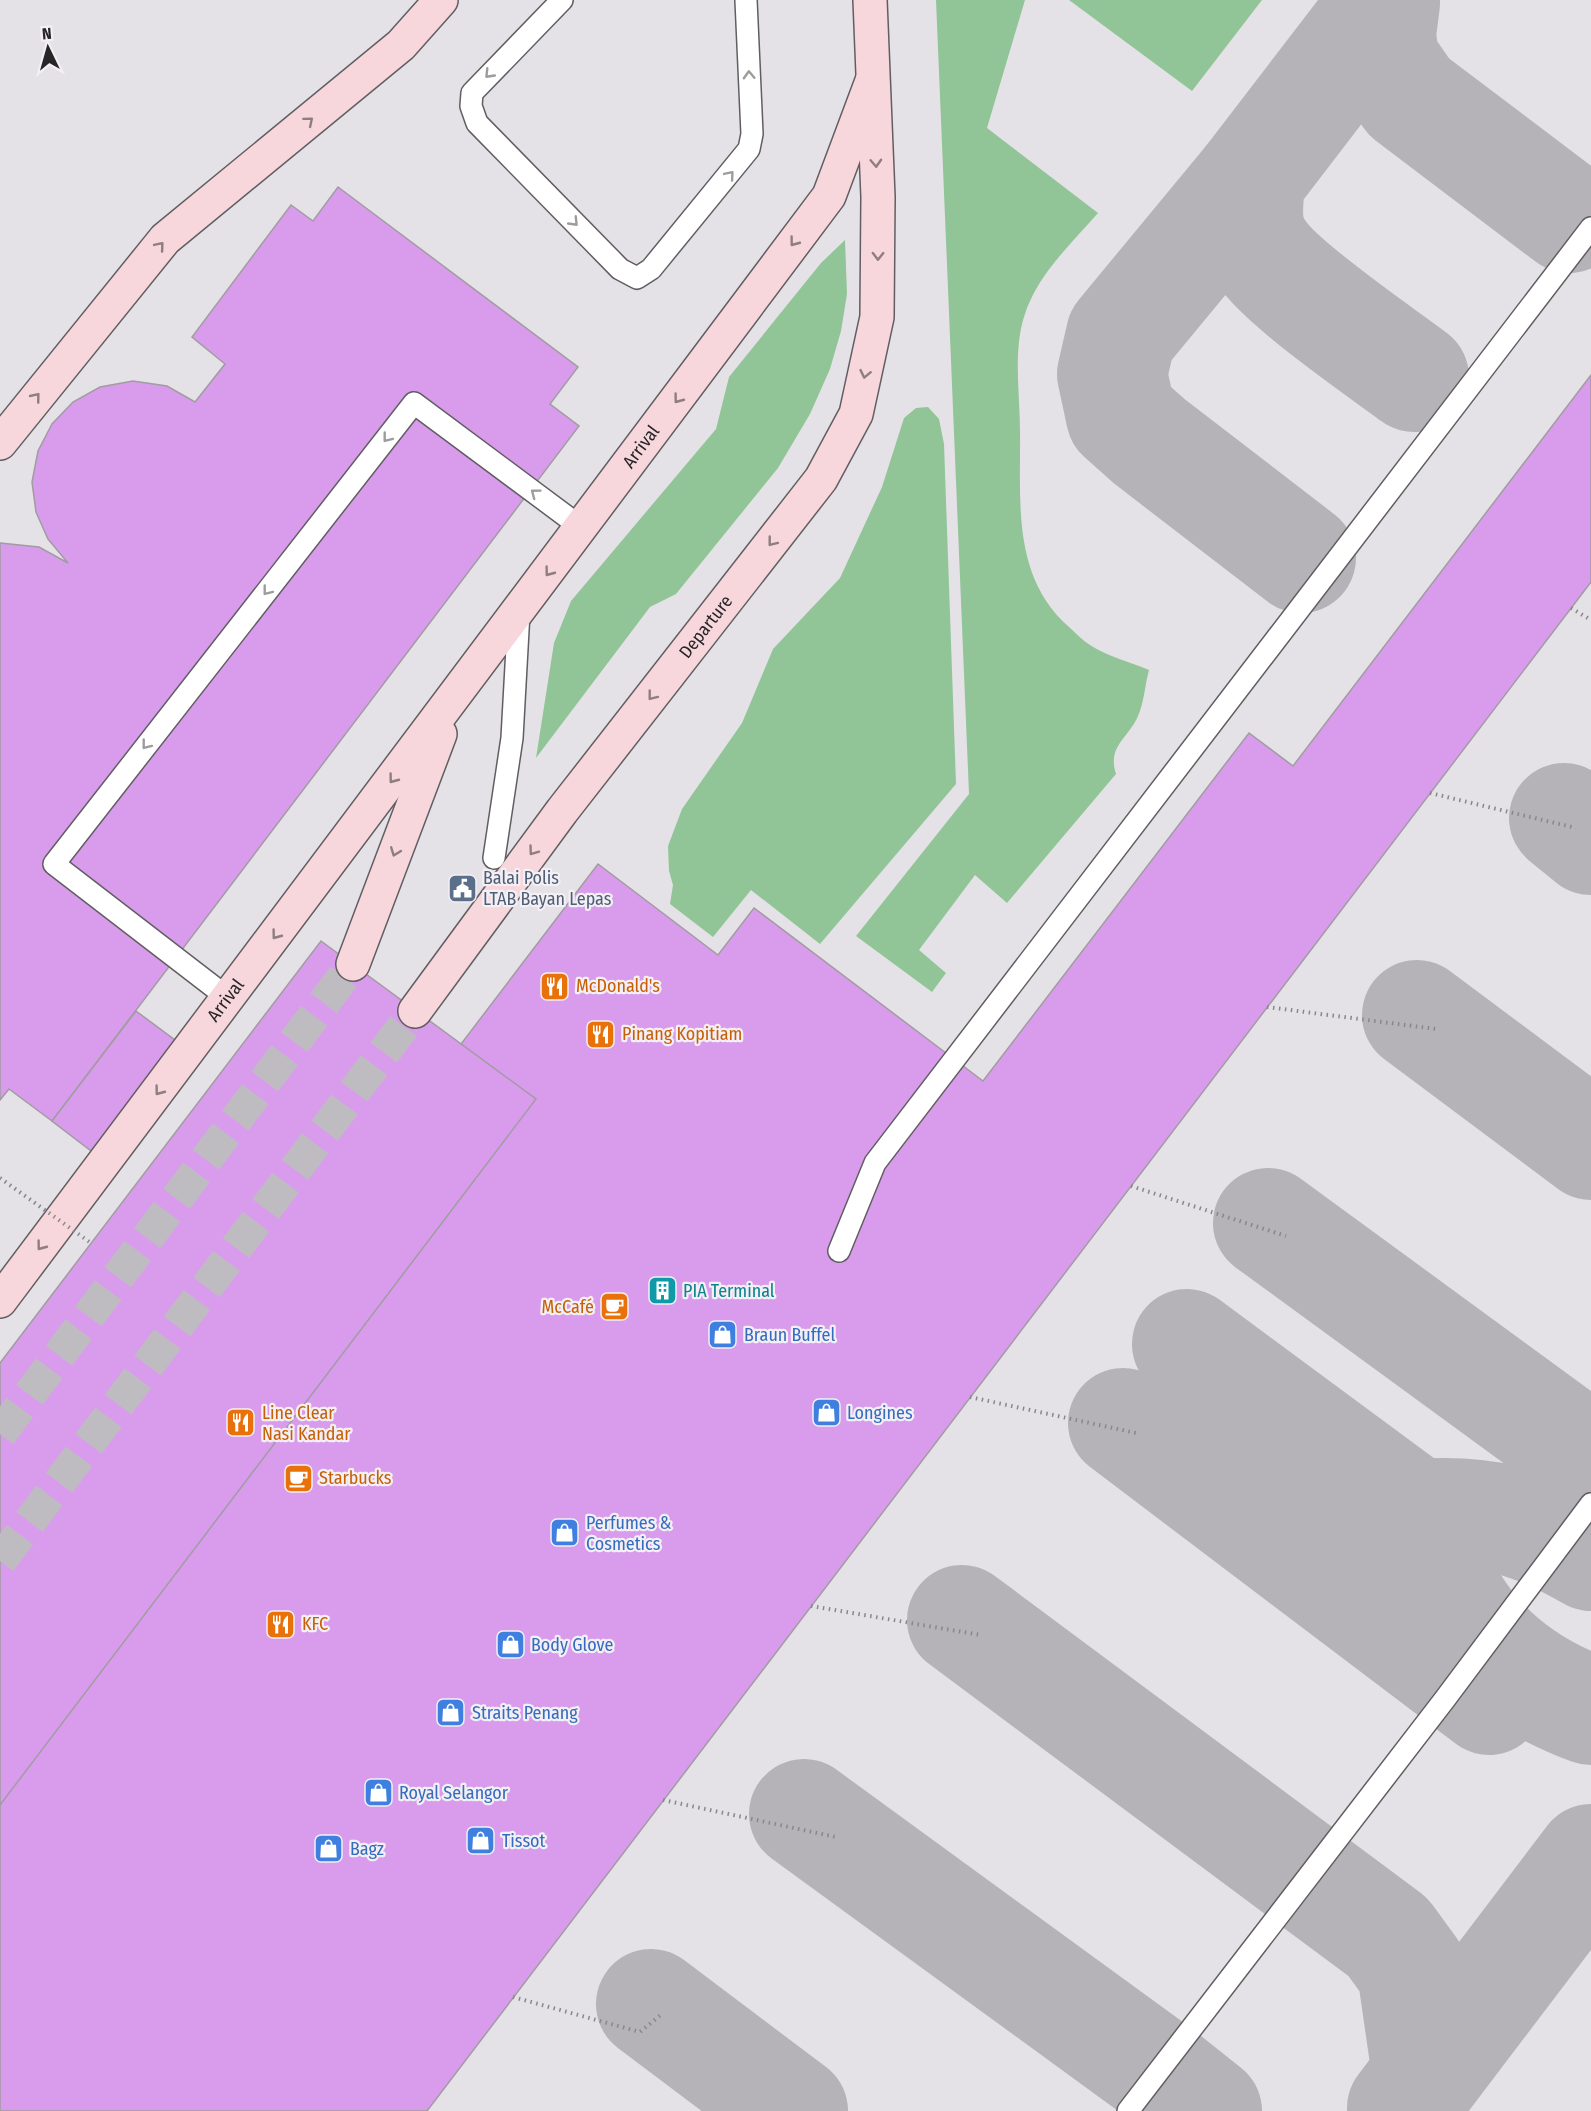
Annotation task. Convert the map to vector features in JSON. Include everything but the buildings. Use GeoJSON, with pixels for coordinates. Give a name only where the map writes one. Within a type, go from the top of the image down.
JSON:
{"type":"FeatureCollection","features":[{"type":"Feature","properties":{"kind":"street"},"geometry":{"type":"LineString","coordinates":[[0,443],[165,239],[401,45],[441,0]]}},
{"type":"Feature","properties":{"kind":"street","name":"Departure"},"geometry":{"type":"LineString","coordinates":[[415,1011],[562,811],[821,479],[856,414],[877,317],[878,197],[870,0]]}},
{"type":"Feature","properties":{"kind":"street","name":"Arrival"},"geometry":{"type":"LineString","coordinates":[[0,1301],[454,699],[829,196],[872,81]]}},
{"type":"Feature","properties":{"kind":"street","name":"Arrival"},"geometry":{"type":"LineString","coordinates":[[352,964],[454,699]]}},
{"type":"Feature","properties":{"kind":"lane"},"geometry":{"type":"LineString","coordinates":[[562,0],[472,93],[471,106],[477,123],[620,269],[637,278],[651,269],[749,149],[752,134],[746,0]]}},
{"type":"Feature","properties":{"kind":"lane"},"geometry":{"type":"LineString","coordinates":[[839,1251],[875,1163],[968,1045],[1591,228]]}},
{"type":"Feature","properties":{"kind":"lane"},"geometry":{"type":"LineString","coordinates":[[228,998],[54,864],[414,403],[582,528]]}},
{"type":"Feature","properties":{"kind":"lane"},"geometry":{"type":"LineString","coordinates":[[494,858],[512,738],[519,612]]}},
{"type":"Feature","properties":{"kind":"lane"},"geometry":{"type":"LineString","coordinates":[[1128,2111],[1445,1699],[1591,1504]]}},
{"type":"Feature","properties":{"kind":"path"},"geometry":{"type":"LineString","coordinates":[[1571,608],[1591,620]]}},
{"type":"Feature","properties":{"kind":"path"},"geometry":{"type":"LineString","coordinates":[[1430,793],[1576,828]]}},
{"type":"Feature","properties":{"kind":"path"},"geometry":{"type":"LineString","coordinates":[[1267,1007],[1436,1029]]}},
{"type":"Feature","properties":{"kind":"path"},"geometry":{"type":"LineString","coordinates":[[0,1178],[92,1243]]}},
{"type":"Feature","properties":{"kind":"path"},"geometry":{"type":"LineString","coordinates":[[1131,1186],[1286,1236]]}},
{"type":"Feature","properties":{"kind":"path"},"geometry":{"type":"LineString","coordinates":[[970,1397],[1136,1433]]}},
{"type":"Feature","properties":{"kind":"path"},"geometry":{"type":"LineString","coordinates":[[811,1606],[981,1635]]}},
{"type":"Feature","properties":{"kind":"path"},"geometry":{"type":"LineString","coordinates":[[663,1800],[836,1838]]}},
{"type":"Feature","properties":{"kind":"path"},"geometry":{"type":"LineString","coordinates":[[513,1997],[640,2032],[663,2013]]}},
{"type":"Feature","properties":{"kind":"green space"},"geometry":{"type":"Polygon","coordinates":[[[936,0],[1025,0],[987,128],[1098,213],[1046,274],[1024,317],[1019,345],[1018,374],[1023,536],[1028,561],[1037,585],[1050,607],[1084,641],[1111,656],[1149,670],[1138,716],[1116,749],[1114,764],[1116,774],[1007,903],[975,875],[919,950],[946,973],[932,992],[856,936],[969,794],[936,0]]]}},
{"type":"Feature","properties":{"kind":"green space"},"geometry":{"type":"Polygon","coordinates":[[[1069,0],[1262,0],[1192,91],[1069,0]]]}},
{"type":"Feature","properties":{"kind":"green space"},"geometry":{"type":"Polygon","coordinates":[[[845,240],[847,294],[841,331],[830,369],[810,414],[778,468],[676,594],[650,607],[536,758],[554,643],[571,601],[716,429],[729,377],[821,263],[845,240]]]}},
{"type":"Feature","properties":{"kind":"green space"},"geometry":{"type":"Polygon","coordinates":[[[928,407],[939,419],[944,444],[956,784],[820,944],[751,890],[713,937],[670,904],[673,885],[669,871],[668,846],[682,809],[742,723],[773,649],[840,578],[882,487],[904,418],[916,408],[928,407]]]}},
{"type":"Feature","properties":{"kind":"taxiway"},"geometry":{"type":"LineString","coordinates":[[1414,377],[1326,312],[1280,273],[1263,255],[1253,239],[1248,217],[1250,179],[1385,3],[1381,34],[1384,61],[1409,97],[1569,218]]}},
{"type":"Feature","properties":{"kind":"taxiway"},"geometry":{"type":"LineString","coordinates":[[1250,179],[1121,335],[1112,374],[1121,416],[1149,441],[1301,558]]}},
{"type":"Feature","properties":{"kind":"taxiway"},"geometry":{"type":"LineString","coordinates":[[1564,818],[1591,840]]}},
{"type":"Feature","properties":{"kind":"taxiway"},"geometry":{"type":"LineString","coordinates":[[1417,1015],[1591,1145]]}},
{"type":"Feature","properties":{"kind":"taxiway"},"geometry":{"type":"LineString","coordinates":[[1268,1223],[1591,1459]]}},
{"type":"Feature","properties":{"kind":"taxiway"},"geometry":{"type":"LineString","coordinates":[[1187,1344],[1417,1514],[1441,1581],[1458,1610],[1478,1636],[1501,1659],[1528,1679],[1558,1696],[1591,1710]]}},
{"type":"Feature","properties":{"kind":"taxiway"},"geometry":{"type":"LineString","coordinates":[[1123,1423],[1489,1700]]}},
{"type":"Feature","properties":{"kind":"taxiway"},"geometry":{"type":"LineString","coordinates":[[1417,1514],[1465,1514],[1507,1520],[1548,1534],[1591,1556]]}},
{"type":"Feature","properties":{"kind":"taxiway"},"geometry":{"type":"LineString","coordinates":[[962,1620],[1388,1937],[1412,1970],[1427,2074]]}},
{"type":"Feature","properties":{"kind":"taxiway"},"geometry":{"type":"LineString","coordinates":[[804,1814],[1158,2072],[1207,2111]]}},
{"type":"Feature","properties":{"kind":"taxiway"},"geometry":{"type":"LineString","coordinates":[[1402,2108],[1591,1859]]}},
{"type":"Feature","properties":{"kind":"taxiway"},"geometry":{"type":"LineString","coordinates":[[651,2004],[793,2111]]}},
{"type":"Feature","properties":{"kind":"tunnel"},"geometry":{"type":"LineString","coordinates":[[0,1434],[353,964]]}},
{"type":"Feature","properties":{"kind":"tunnel"},"geometry":{"type":"LineString","coordinates":[[0,1561],[415,1011]]}},
{"type":"Feature","properties":{"kind":"place","name":"Balai Polis LTAB Bayan Lepas"},"geometry":{"type":"Point","coordinates":[462,888]}},
{"type":"Feature","properties":{"kind":"place","name":"McDonald's"},"geometry":{"type":"Point","coordinates":[555,986]}},
{"type":"Feature","properties":{"kind":"place","name":"Pinang Kopitiam"},"geometry":{"type":"Point","coordinates":[601,1034]}},
{"type":"Feature","properties":{"kind":"place","name":"PIA Terminal"},"geometry":{"type":"Point","coordinates":[662,1291]}},
{"type":"Feature","properties":{"kind":"place","name":"McCafé"},"geometry":{"type":"Point","coordinates":[615,1307]}},
{"type":"Feature","properties":{"kind":"place","name":"Braun Buffel"},"geometry":{"type":"Point","coordinates":[723,1335]}},
{"type":"Feature","properties":{"kind":"place","name":"Longines"},"geometry":{"type":"Point","coordinates":[826,1413]}},
{"type":"Feature","properties":{"kind":"place","name":"Line Clear Nasi Kandar"},"geometry":{"type":"Point","coordinates":[241,1423]}},
{"type":"Feature","properties":{"kind":"place","name":"Starbucks"},"geometry":{"type":"Point","coordinates":[298,1478]}},
{"type":"Feature","properties":{"kind":"place","name":"Perfumes & Cosmetics"},"geometry":{"type":"Point","coordinates":[565,1533]}},
{"type":"Feature","properties":{"kind":"place","name":"KFC"},"geometry":{"type":"Point","coordinates":[281,1624]}},
{"type":"Feature","properties":{"kind":"place","name":"Body Glove"},"geometry":{"type":"Point","coordinates":[510,1645]}},
{"type":"Feature","properties":{"kind":"place","name":"Straits Penang"},"geometry":{"type":"Point","coordinates":[451,1713]}},
{"type":"Feature","properties":{"kind":"place","name":"Royal Selangor"},"geometry":{"type":"Point","coordinates":[378,1793]}},
{"type":"Feature","properties":{"kind":"place","name":"Tissot"},"geometry":{"type":"Point","coordinates":[481,1841]}},
{"type":"Feature","properties":{"kind":"place","name":"Bagz"},"geometry":{"type":"Point","coordinates":[329,1849]}}]}
